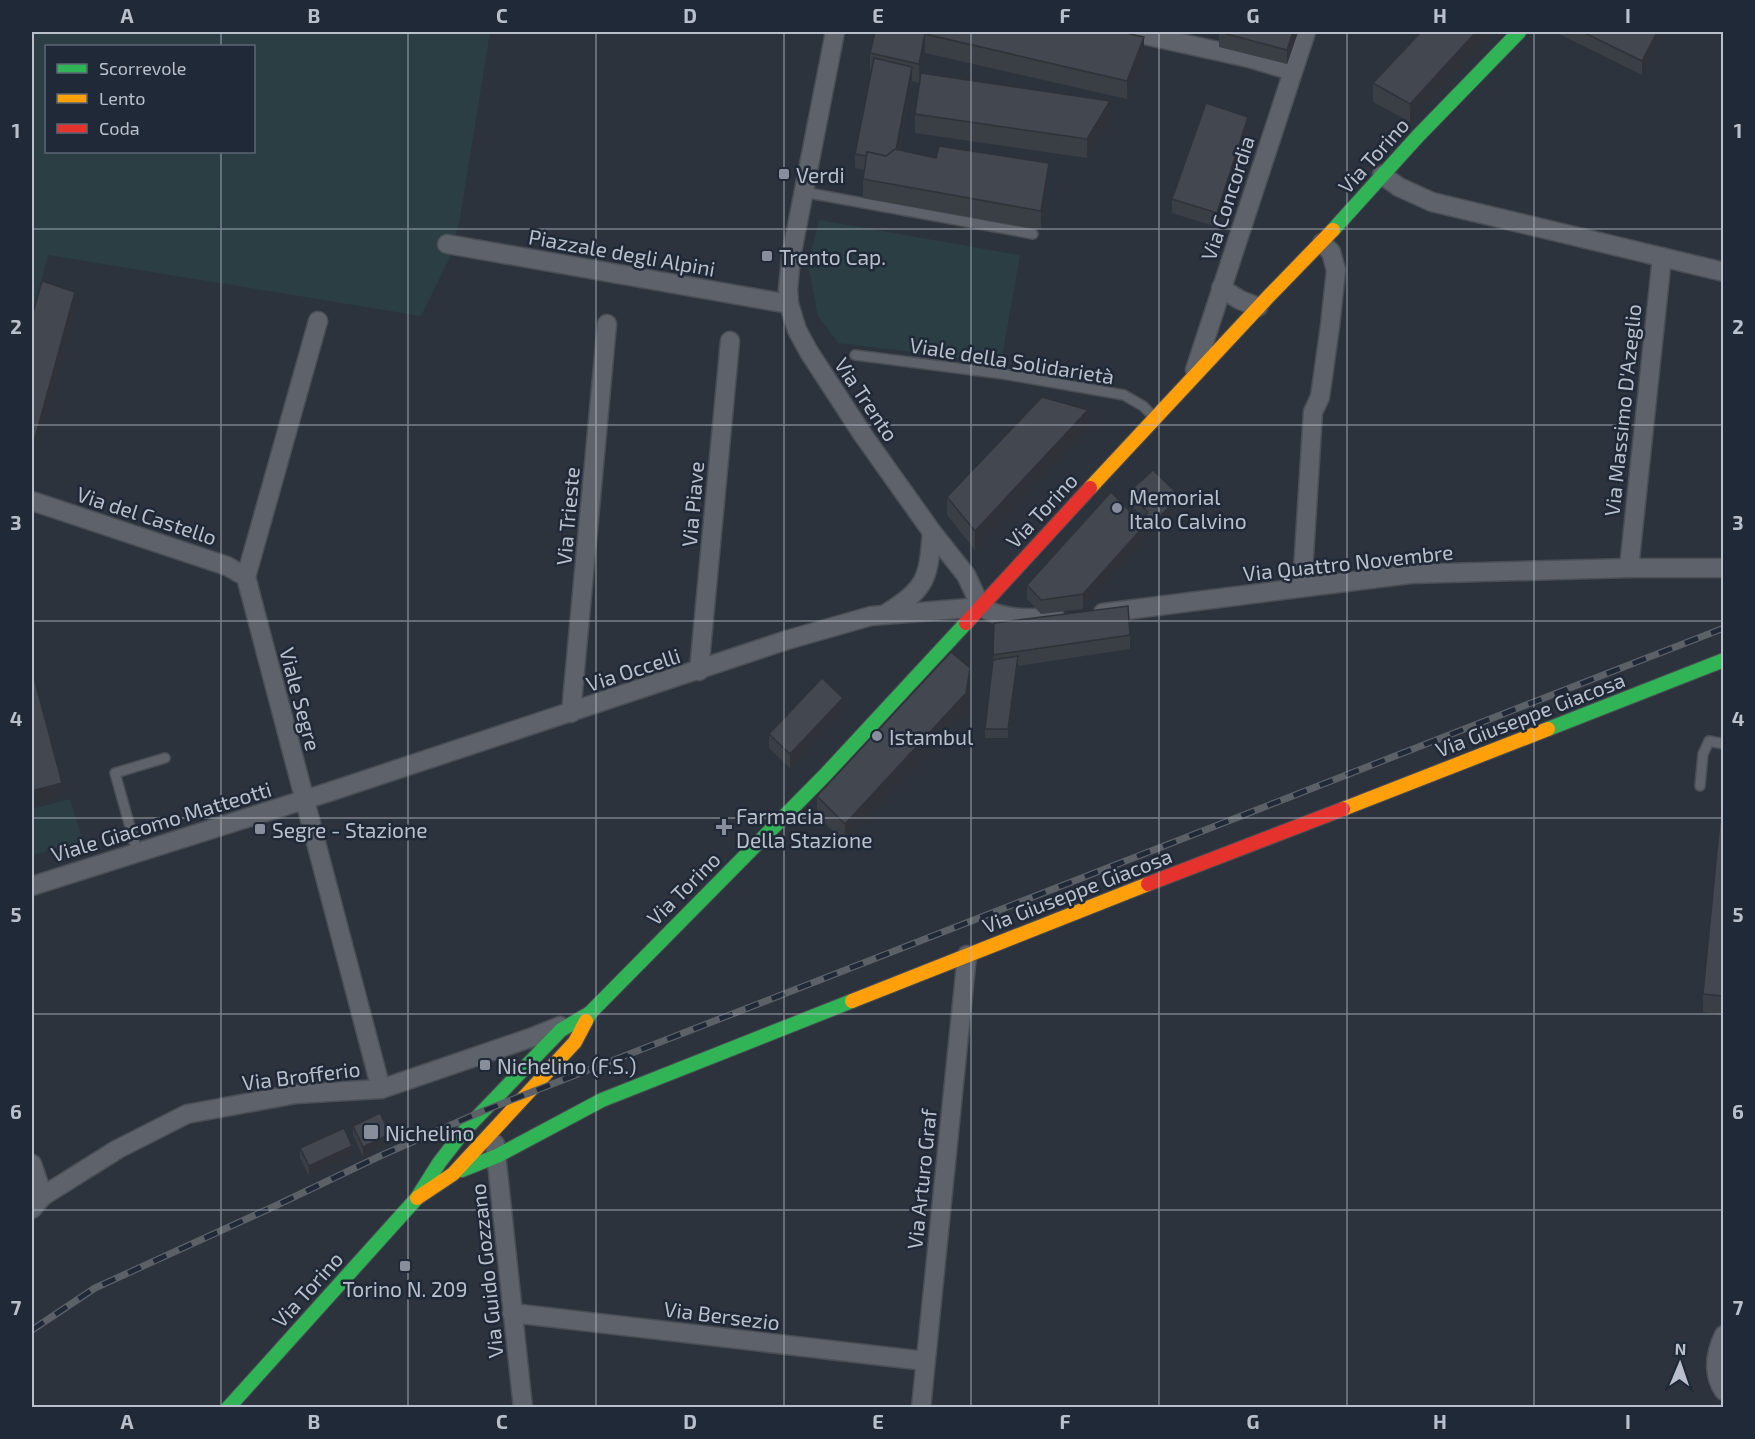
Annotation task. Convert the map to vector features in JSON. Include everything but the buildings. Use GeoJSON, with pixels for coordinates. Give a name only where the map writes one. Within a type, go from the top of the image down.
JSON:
{"type":"FeatureCollection","features":[{"type":"Feature","properties":{"kind":"main road","name":"Via Torino"},"geometry":{"type":"LineString","coordinates":[[417,1198],[453,1174],[575,1042],[590,1013],[826,774],[1258,307],[1322,243],[1382,174],[1519,32]]}},
{"type":"Feature","properties":{"kind":"main road","name":"Via Giuseppe Giacosa"},"geometry":{"type":"LineString","coordinates":[[453,1174],[497,1156],[602,1100],[1724,660]]}},
{"type":"Feature","properties":{"kind":"main road","name":"Via Torino"},"geometry":{"type":"LineString","coordinates":[[228,1407],[417,1198],[439,1163],[463,1132],[542,1039]]}},
{"type":"Feature","properties":{"kind":"street","name":"Via Trento"},"geometry":{"type":"LineString","coordinates":[[835,32],[790,257],[789,304],[797,330],[808,352],[862,435],[966,575],[981,607]]}},
{"type":"Feature","properties":{"kind":"street"},"geometry":{"type":"LineString","coordinates":[[1131,32],[1171,36],[1292,71]]}},
{"type":"Feature","properties":{"kind":"street","name":"Via Concordia"},"geometry":{"type":"LineString","coordinates":[[1192,378],[1306,32]]}},
{"type":"Feature","properties":{"kind":"street"},"geometry":{"type":"LineString","coordinates":[[1382,174],[1399,187],[1432,202],[1724,272]]}},
{"type":"Feature","properties":{"kind":"street"},"geometry":{"type":"LineString","coordinates":[[1302,586],[1313,412],[1320,397],[1336,270],[1331,252],[1322,243]]}},
{"type":"Feature","properties":{"kind":"street","name":"Piazzale degli Alpini"},"geometry":{"type":"LineString","coordinates":[[447,244],[789,304]]}},
{"type":"Feature","properties":{"kind":"street","name":"Via Massimo D'Azeglio"},"geometry":{"type":"LineString","coordinates":[[1629,568],[1662,257]]}},
{"type":"Feature","properties":{"kind":"street"},"geometry":{"type":"LineString","coordinates":[[1221,288],[1240,300],[1258,307]]}},
{"type":"Feature","properties":{"kind":"street"},"geometry":{"type":"LineString","coordinates":[[246,577],[318,321]]}},
{"type":"Feature","properties":{"kind":"street","name":"Via Trieste"},"geometry":{"type":"LineString","coordinates":[[571,713],[607,324]]}},
{"type":"Feature","properties":{"kind":"street","name":"Via Piave"},"geometry":{"type":"LineString","coordinates":[[699,671],[730,341]]}},
{"type":"Feature","properties":{"kind":"street","name":"Via del Castello"},"geometry":{"type":"LineString","coordinates":[[32,501],[227,566],[246,577]]}},
{"type":"Feature","properties":{"kind":"street"},"geometry":{"type":"LineString","coordinates":[[885,614],[919,590],[929,567],[932,532]]}},
{"type":"Feature","properties":{"kind":"street","name":"Via Quattro Novembre"},"geometry":{"type":"LineString","coordinates":[[981,607],[996,615],[1031,618],[1076,615],[1410,574],[1629,568],[1724,568]]}},
{"type":"Feature","properties":{"kind":"street","name":"Viale Segre"},"geometry":{"type":"LineString","coordinates":[[246,577],[381,1089]]}},
{"type":"Feature","properties":{"kind":"street","name":"Via Occelli"},"geometry":{"type":"LineString","coordinates":[[304,800],[787,640],[871,616],[981,607]]}},
{"type":"Feature","properties":{"kind":"street","name":"Viale Giacomo Matteotti"},"geometry":{"type":"LineString","coordinates":[[32,885],[304,800]]}},
{"type":"Feature","properties":{"kind":"street","name":"Via Arturo Graf"},"geometry":{"type":"LineString","coordinates":[[921,1407],[967,955]]}},
{"type":"Feature","properties":{"kind":"street","name":"Via Brofferio"},"geometry":{"type":"LineString","coordinates":[[37,1202],[118,1149],[187,1114],[296,1094],[381,1089],[542,1039],[590,1013]]}},
{"type":"Feature","properties":{"kind":"street","name":"Via Guido Gozzano"},"geometry":{"type":"LineString","coordinates":[[493,1131],[523,1407]]}},
{"type":"Feature","properties":{"kind":"street"},"geometry":{"type":"LineString","coordinates":[[32,1164],[37,1202]]}},
{"type":"Feature","properties":{"kind":"street","name":"Via Bersezio"},"geometry":{"type":"LineString","coordinates":[[512,1313],[926,1361]]}},
{"type":"Feature","properties":{"kind":"street"},"geometry":{"type":"LineString","coordinates":[[1724,1335],[1715,1360],[1716,1373],[1724,1391]]}},
{"type":"Feature","properties":{"kind":"lane"},"geometry":{"type":"LineString","coordinates":[[803,192],[1033,234]]}},
{"type":"Feature","properties":{"kind":"lane","name":"Viale della Solidarietà"},"geometry":{"type":"LineString","coordinates":[[855,355],[1003,374],[1124,395],[1143,406],[1155,418]]}},
{"type":"Feature","properties":{"kind":"lane"},"geometry":{"type":"LineString","coordinates":[[1700,786],[1703,754],[1709,741],[1724,744]]}},
{"type":"Feature","properties":{"kind":"lane"},"geometry":{"type":"LineString","coordinates":[[137,852],[115,773],[165,758]]}},
{"type":"Feature","properties":{"kind":"green space"},"geometry":{"type":"Polygon","coordinates":[[[32,32],[490,32],[460,218],[450,257],[421,316],[48,255],[32,318],[32,32]]]}},
{"type":"Feature","properties":{"kind":"green space"},"geometry":{"type":"Polygon","coordinates":[[[819,220],[1020,255],[1001,363],[838,343],[818,316],[808,265],[819,220]]]}},
{"type":"Feature","properties":{"kind":"green space"},"geometry":{"type":"Polygon","coordinates":[[[70,799],[83,841],[32,855],[32,809],[70,799]]]}},
{"type":"Feature","properties":{"kind":"railway"},"geometry":{"type":"LineString","coordinates":[[32,1330],[95,1288],[380,1156],[483,1111],[1724,628]]}},
{"type":"Feature","properties":{"kind":"traffic: fast"},"geometry":{"type":"LineString","coordinates":[[1333,230],[1418,136],[1519,32]]}},
{"type":"Feature","properties":{"kind":"traffic: fast"},"geometry":{"type":"LineString","coordinates":[[586,1021],[590,1013],[826,774],[966,623]]}},
{"type":"Feature","properties":{"kind":"traffic: fast"},"geometry":{"type":"LineString","coordinates":[[1548,729],[1724,660]]}},
{"type":"Feature","properties":{"kind":"traffic: fast"},"geometry":{"type":"LineString","coordinates":[[462,1170],[497,1156],[602,1100],[852,1001]]}},
{"type":"Feature","properties":{"kind":"traffic: fast"},"geometry":{"type":"LineString","coordinates":[[228,1408],[417,1198],[439,1163],[463,1132],[561,1030],[590,1013]]}},
{"type":"Feature","properties":{"kind":"traffic: slow"},"geometry":{"type":"LineString","coordinates":[[1090,488],[1333,230]]}},
{"type":"Feature","properties":{"kind":"traffic: slow"},"geometry":{"type":"LineString","coordinates":[[1343,809],[1548,729]]}},
{"type":"Feature","properties":{"kind":"traffic: slow"},"geometry":{"type":"LineString","coordinates":[[852,1001],[1148,884]]}},
{"type":"Feature","properties":{"kind":"traffic: slow"},"geometry":{"type":"LineString","coordinates":[[417,1198],[453,1174],[575,1042],[586,1021]]}},
{"type":"Feature","properties":{"kind":"traffic: jam"},"geometry":{"type":"LineString","coordinates":[[966,623],[1090,488]]}},
{"type":"Feature","properties":{"kind":"traffic: jam"},"geometry":{"type":"LineString","coordinates":[[1148,884],[1343,809]]}},
{"type":"Feature","properties":{"kind":"place","name":"Verdi"},"geometry":{"type":"Point","coordinates":[784,174]}},
{"type":"Feature","properties":{"kind":"place","name":"Trento Cap."},"geometry":{"type":"Point","coordinates":[767,256]}},
{"type":"Feature","properties":{"kind":"place","name":"Memorial Italo Calvino"},"geometry":{"type":"Point","coordinates":[1117,508]}},
{"type":"Feature","properties":{"kind":"place","name":"Istambul"},"geometry":{"type":"Point","coordinates":[877,736]}},
{"type":"Feature","properties":{"kind":"place","name":"Farmacia Della Stazione"},"geometry":{"type":"Point","coordinates":[724,827]}},
{"type":"Feature","properties":{"kind":"place","name":"Segre - Stazione"},"geometry":{"type":"Point","coordinates":[260,829]}},
{"type":"Feature","properties":{"kind":"place","name":"Nichelino (F.S.)"},"geometry":{"type":"Point","coordinates":[485,1065]}},
{"type":"Feature","properties":{"kind":"place","name":"Nichelino"},"geometry":{"type":"Point","coordinates":[371,1132]}},
{"type":"Feature","properties":{"kind":"place","name":"Torino N. 209"},"geometry":{"type":"Point","coordinates":[405,1266]}}]}
